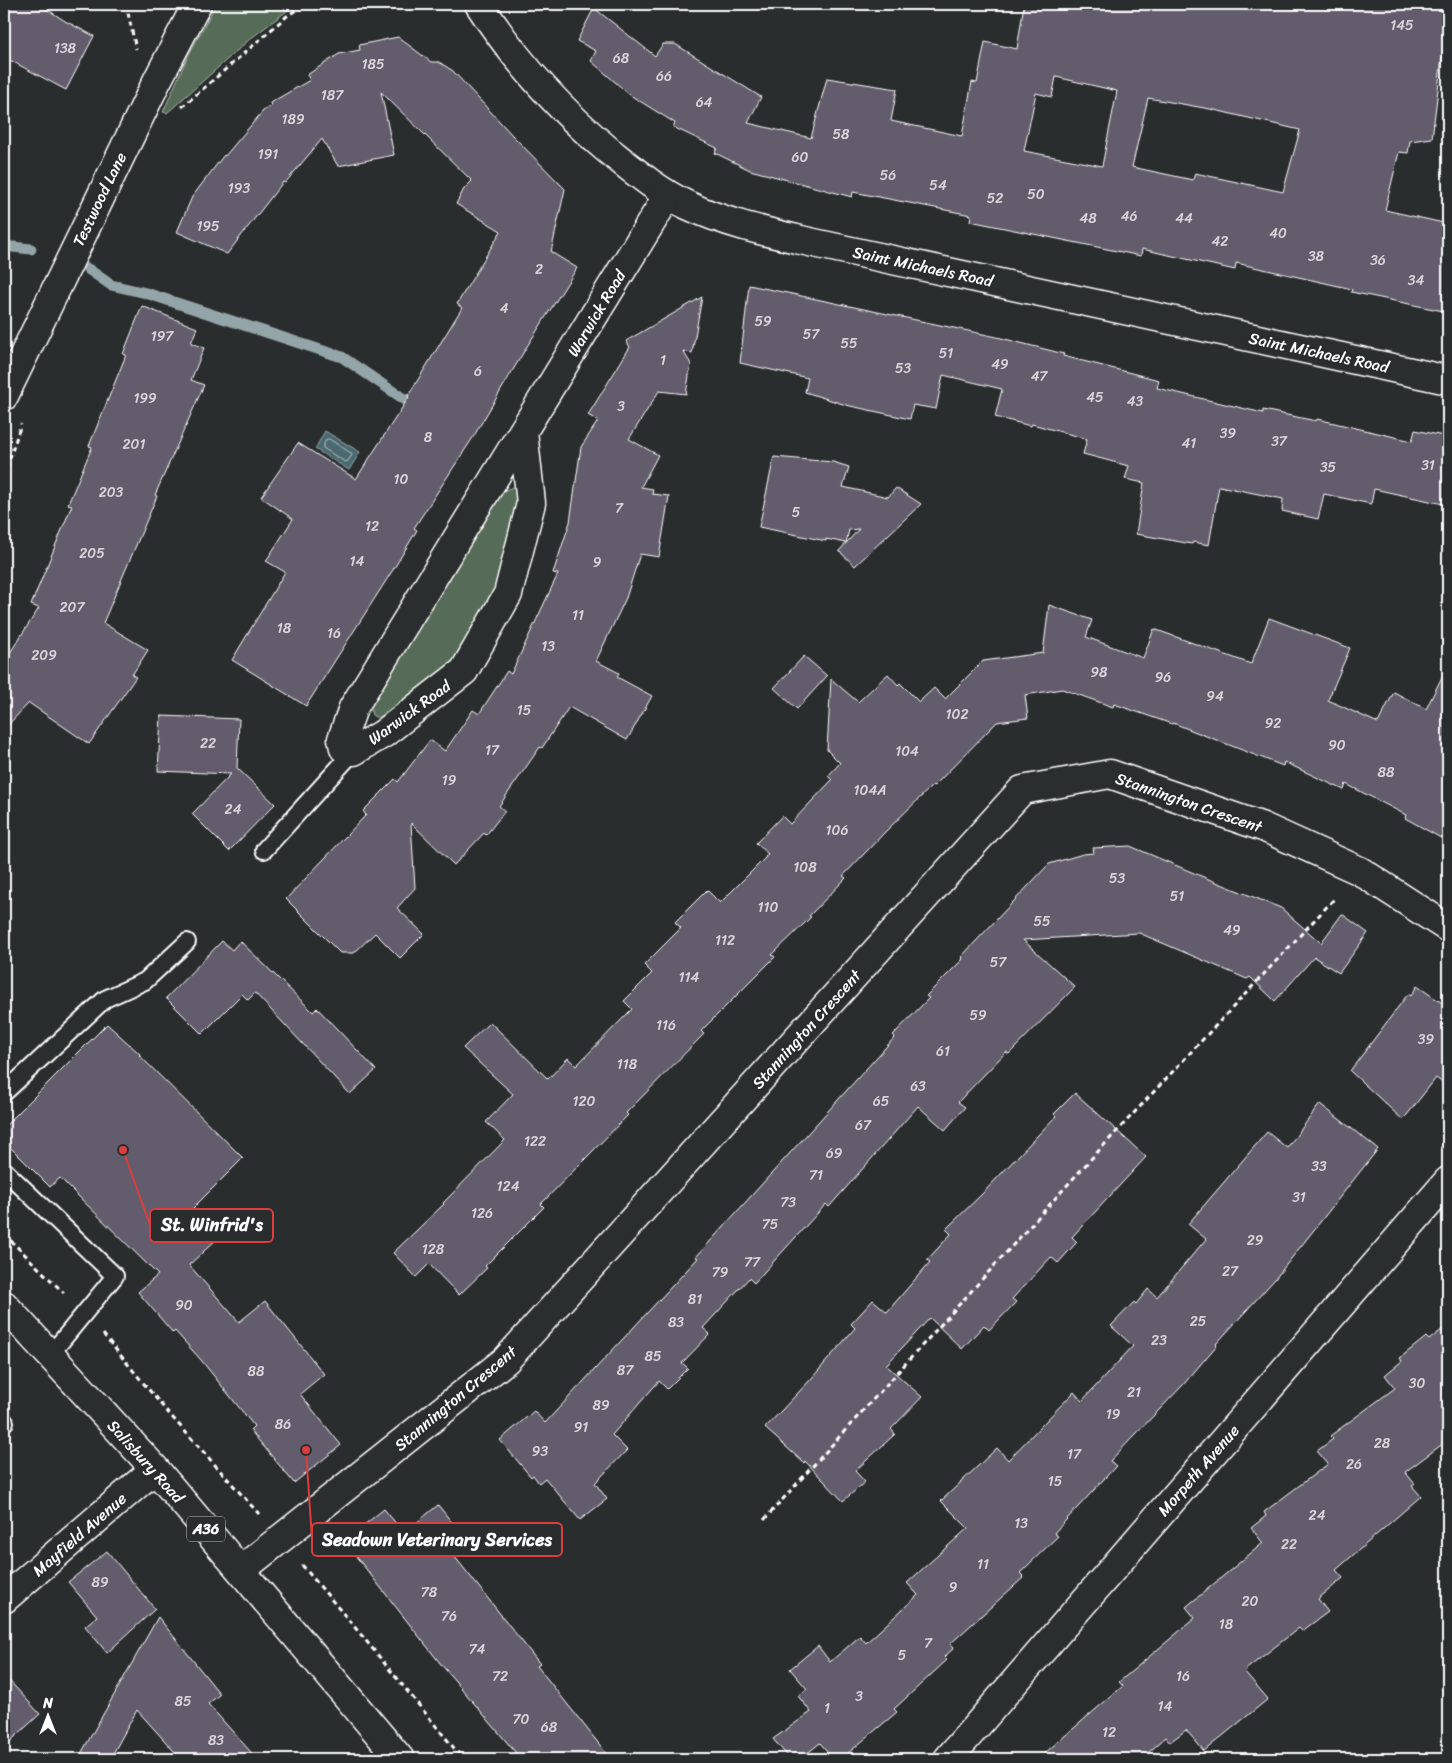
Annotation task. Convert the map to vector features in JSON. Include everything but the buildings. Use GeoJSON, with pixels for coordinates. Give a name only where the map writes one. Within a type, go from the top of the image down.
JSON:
{"type":"FeatureCollection","features":[{"type":"Feature","properties":{"kind":"street","name":"Testwood Lane"},"geometry":{"type":"LineString","coordinates":[[4,396],[157,80],[197,4]]}},
{"type":"Feature","properties":{"kind":"street","name":"Saint Michaels Road"},"geometry":{"type":"LineString","coordinates":[[479,4],[530,74],[571,118],[638,175],[687,205],[756,229],[1448,380]]}},
{"type":"Feature","properties":{"kind":"street","name":"Warwick Road"},"geometry":{"type":"LineString","coordinates":[[523,431],[532,503],[508,594],[464,671],[383,734],[354,751],[344,748],[342,739],[353,708],[523,431],[668,195]]}},
{"type":"Feature","properties":{"kind":"street","name":"Stannington Crescent"},"geometry":{"type":"LineString","coordinates":[[241,1570],[506,1360],[1022,790],[1110,774],[1264,827],[1360,871],[1448,928]]}},
{"type":"Feature","properties":{"kind":"street","name":"Morpeth Avenue"},"geometry":{"type":"LineString","coordinates":[[948,1759],[1448,1181]]}},
{"type":"Feature","properties":{"kind":"street","name":"Salisbury Road"},"geometry":{"type":"LineString","coordinates":[[4,1305],[154,1469],[400,1759]]}},
{"type":"Feature","properties":{"kind":"street","name":"Mayfield Avenue"},"geometry":{"type":"LineString","coordinates":[[4,1599],[154,1469]]}},
{"type":"Feature","properties":{"kind":"lane"},"geometry":{"type":"LineString","coordinates":[[264,850],[354,751]]}},
{"type":"Feature","properties":{"kind":"lane"},"geometry":{"type":"LineString","coordinates":[[4,1093],[105,999],[145,982],[187,942]]}},
{"type":"Feature","properties":{"kind":"lane"},"geometry":{"type":"LineString","coordinates":[[4,1170],[115,1276],[50,1355]]}},
{"type":"Feature","properties":{"kind":"path"},"geometry":{"type":"LineString","coordinates":[[176,114],[280,22],[305,4]]}},
{"type":"Feature","properties":{"kind":"path"},"geometry":{"type":"LineString","coordinates":[[764,1520],[1090,1160],[1360,871]]}},
{"type":"Feature","properties":{"kind":"path"},"geometry":{"type":"LineString","coordinates":[[4,1234],[84,1313],[164,1408],[280,1538],[463,1759]]}},
{"type":"Feature","properties":{"kind":"green space"},"geometry":{"type":"Polygon","coordinates":[[[216,4],[296,4],[250,39],[167,113],[163,112],[188,56],[216,4]]]}},
{"type":"Feature","properties":{"kind":"green space"},"geometry":{"type":"Polygon","coordinates":[[[513,487],[519,491],[509,560],[464,656],[379,719],[372,715],[370,707],[503,491],[513,487]]]}},
{"type":"Feature","properties":{"kind":"water"},"geometry":{"type":"Polygon","coordinates":[[[325,431],[360,452],[349,470],[315,449],[325,431]]]}},
{"type":"Feature","properties":{"kind":"waterway"},"geometry":{"type":"LineString","coordinates":[[4,246],[31,249]]}},
{"type":"Feature","properties":{"kind":"waterway"},"geometry":{"type":"LineString","coordinates":[[88,269],[111,285],[146,293],[342,357],[404,399],[421,400]]}},
{"type":"Feature","properties":{"kind":"place","name":"St. Winfrid's"},"geometry":{"type":"Point","coordinates":[123,1150]}},
{"type":"Feature","properties":{"kind":"place","name":"Seadown Veterinary Services"},"geometry":{"type":"Point","coordinates":[306,1450]}}]}
